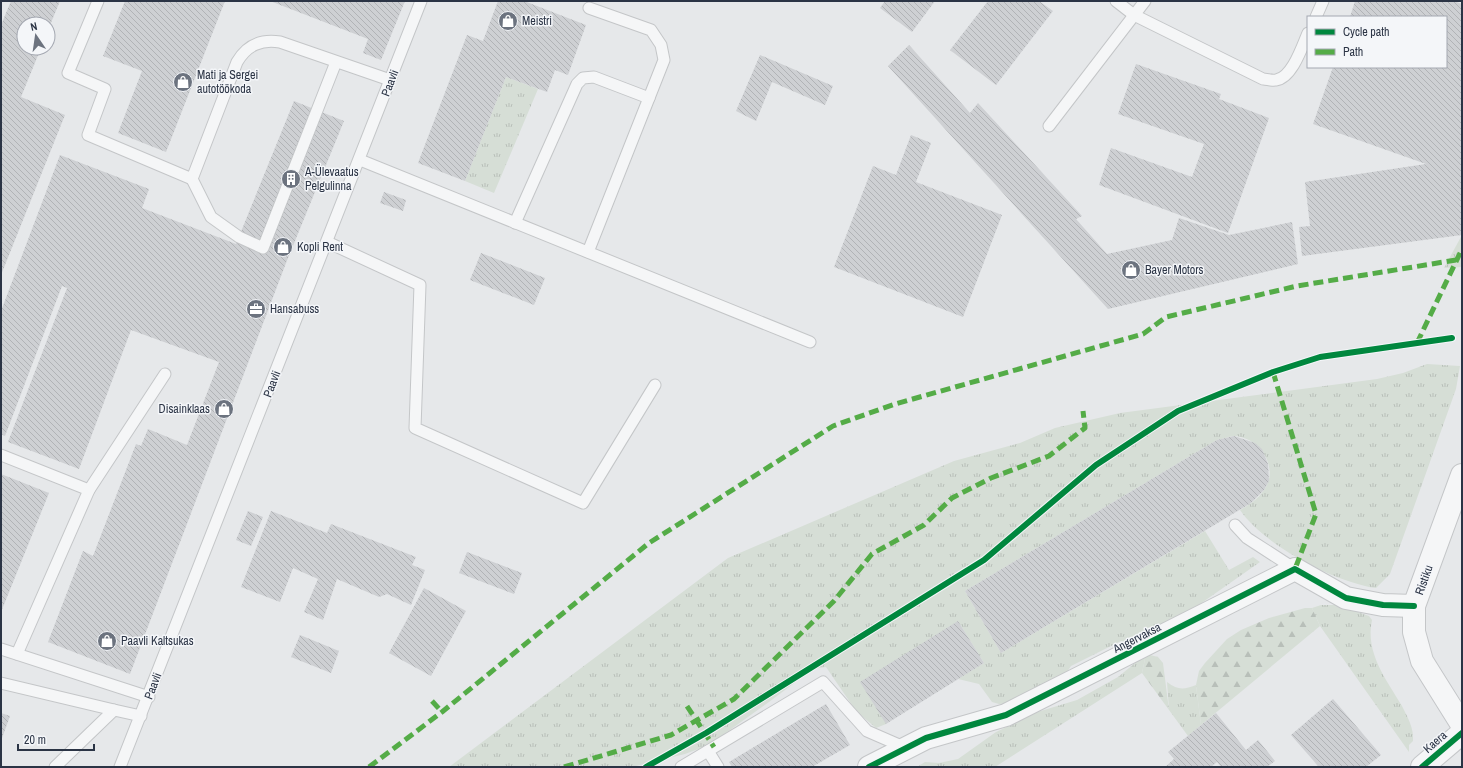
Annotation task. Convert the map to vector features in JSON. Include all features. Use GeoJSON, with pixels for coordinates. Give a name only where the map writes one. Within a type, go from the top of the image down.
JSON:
{"type":"FeatureCollection","features":[{"type":"Feature","properties":{"kind":"street","name":"Ristiku"},"geometry":{"type":"LineString","coordinates":[[1462,475],[1414,606],[1414,632],[1422,661],[1462,725]]}},
{"type":"Feature","properties":{"kind":"street"},"geometry":{"type":"LineString","coordinates":[[1295,570],[1346,598],[1383,606],[1414,606]]}},
{"type":"Feature","properties":{"kind":"street","name":"Angervaksa"},"geometry":{"type":"LineString","coordinates":[[869,767],[926,738],[1006,714],[1295,570]]}},
{"type":"Feature","properties":{"kind":"street","name":"Kaera"},"geometry":{"type":"LineString","coordinates":[[1422,767],[1462,733]]}},
{"type":"Feature","properties":{"kind":"lane"},"geometry":{"type":"LineString","coordinates":[[98,1],[68,73],[105,89],[88,135],[192,179],[211,217],[239,237],[263,248],[336,62]]}},
{"type":"Feature","properties":{"kind":"lane","name":"Paavli"},"geometry":{"type":"LineString","coordinates":[[120,767],[149,697],[421,1]]}},
{"type":"Feature","properties":{"kind":"lane"},"geometry":{"type":"LineString","coordinates":[[1116,1],[1134,15],[1263,79],[1275,81],[1284,78],[1292,67],[1307,35]]}},
{"type":"Feature","properties":{"kind":"lane"},"geometry":{"type":"LineString","coordinates":[[1049,126],[1145,1]]}},
{"type":"Feature","properties":{"kind":"lane"},"geometry":{"type":"LineString","coordinates":[[1316,16],[1323,1]]}},
{"type":"Feature","properties":{"kind":"lane"},"geometry":{"type":"LineString","coordinates":[[588,252],[664,60],[661,45],[651,30],[589,8]]}},
{"type":"Feature","properties":{"kind":"lane"},"geometry":{"type":"LineString","coordinates":[[192,179],[237,62],[248,48],[255,44],[272,41],[390,80]]}},
{"type":"Feature","properties":{"kind":"lane"},"geometry":{"type":"LineString","coordinates":[[515,222],[577,84],[583,78],[594,77],[649,98]]}},
{"type":"Feature","properties":{"kind":"lane"},"geometry":{"type":"LineString","coordinates":[[360,160],[810,342]]}},
{"type":"Feature","properties":{"kind":"lane"},"geometry":{"type":"LineString","coordinates":[[327,242],[420,285],[415,428],[583,503],[655,385]]}},
{"type":"Feature","properties":{"kind":"lane"},"geometry":{"type":"LineString","coordinates":[[17,654],[89,490],[164,374]]}},
{"type":"Feature","properties":{"kind":"lane"},"geometry":{"type":"LineString","coordinates":[[1,455],[89,490]]}},
{"type":"Feature","properties":{"kind":"lane"},"geometry":{"type":"LineString","coordinates":[[1235,525],[1248,538],[1295,570]]}},
{"type":"Feature","properties":{"kind":"lane"},"geometry":{"type":"LineString","coordinates":[[1,649],[149,697]]}},
{"type":"Feature","properties":{"kind":"lane"},"geometry":{"type":"LineString","coordinates":[[681,767],[823,682],[867,731],[907,748]]}},
{"type":"Feature","properties":{"kind":"lane"},"geometry":{"type":"LineString","coordinates":[[1,683],[141,716]]}},
{"type":"Feature","properties":{"kind":"lane"},"geometry":{"type":"LineString","coordinates":[[55,767],[114,710]]}},
{"type":"Feature","properties":{"kind":"lane"},"geometry":{"type":"LineString","coordinates":[[708,751],[718,767]]}},
{"type":"Feature","properties":{"kind":"green space"},"geometry":{"type":"Polygon","coordinates":[[[506,77],[538,89],[494,193],[465,181],[506,77]]]}},
{"type":"Feature","properties":{"kind":"green space"},"geometry":{"type":"Polygon","coordinates":[[[1462,235],[1462,267],[1444,268],[1462,235]]]}},
{"type":"Feature","properties":{"kind":"green space"},"geometry":{"type":"Polygon","coordinates":[[[1427,364],[1460,366],[1456,389],[1390,574],[1376,588],[1340,578],[1301,560],[1265,536],[1251,523],[1240,510],[1253,502],[1264,490],[1270,473],[1268,464],[1265,456],[1252,442],[1244,438],[1231,436],[1217,440],[965,591],[1001,653],[1205,531],[1229,570],[1253,557],[1260,562],[1183,616],[1133,643],[1121,641],[1071,666],[1061,681],[1013,703],[999,704],[992,702],[979,684],[958,679],[984,663],[958,621],[886,724],[876,728],[856,711],[826,667],[807,670],[793,684],[709,745],[685,754],[632,767],[449,767],[728,558],[954,461],[1020,443],[1055,428],[1120,413],[1377,379],[1403,373],[1427,364]]]}},
{"type":"Feature","properties":{"kind":"green space"},"geometry":{"type":"Polygon","coordinates":[[[1321,605],[1338,605],[1369,616],[1372,620],[1371,644],[1374,655],[1412,727],[1413,741],[1409,745],[1409,752],[1320,626],[1312,608],[1321,605]]]}},
{"type":"Feature","properties":{"kind":"green space"},"geometry":{"type":"Polygon","coordinates":[[[1305,608],[1312,608],[1320,626],[1201,725],[1196,685],[1199,671],[1205,663],[1227,639],[1241,630],[1269,618],[1305,608]]]}},
{"type":"Feature","properties":{"kind":"green space"},"geometry":{"type":"Polygon","coordinates":[[[1146,654],[1142,673],[995,767],[917,767],[925,762],[939,763],[958,759],[996,732],[1034,713],[1077,700],[1118,677],[1146,654]]]}},
{"type":"Feature","properties":{"kind":"green space"},"geometry":{"type":"Polygon","coordinates":[[[1146,654],[1158,657],[1163,663],[1169,710],[1142,673],[1146,654]]]}},
{"type":"Feature","properties":{"kind":"green space"},"geometry":{"type":"Polygon","coordinates":[[[1167,682],[1178,688],[1188,688],[1196,685],[1201,725],[1188,736],[1169,710],[1167,682]]]}},
{"type":"Feature","properties":{"kind":"building"},"geometry":{"type":"Polygon","coordinates":[[[11,1],[60,1],[54,16],[16,16],[16,56],[38,56],[21,97],[65,115],[1,275],[1,25],[11,1]]]}},
{"type":"Feature","properties":{"kind":"building"},"geometry":{"type":"Polygon","coordinates":[[[125,1],[225,1],[166,152],[118,133],[142,71],[103,56],[125,1]]]}},
{"type":"Feature","properties":{"kind":"building"},"geometry":{"type":"Polygon","coordinates":[[[270,1],[405,1],[381,60],[363,53],[368,39],[270,1]]]}},
{"type":"Feature","properties":{"kind":"building"},"geometry":{"type":"Polygon","coordinates":[[[498,1],[524,1],[586,25],[568,75],[555,70],[547,92],[506,77],[465,181],[418,163],[467,35],[483,41],[498,1]]]}},
{"type":"Feature","properties":{"kind":"building"},"geometry":{"type":"Polygon","coordinates":[[[885,1],[935,1],[912,32],[880,8],[885,1]]]}},
{"type":"Feature","properties":{"kind":"building"},"geometry":{"type":"Polygon","coordinates":[[[988,1],[1039,1],[1053,11],[996,85],[950,50],[988,1]]]}},
{"type":"Feature","properties":{"kind":"building"},"geometry":{"type":"Polygon","coordinates":[[[1355,1],[1454,1],[1462,4],[1462,235],[1302,256],[1299,227],[1310,226],[1305,182],[1426,164],[1313,124],[1333,68],[1447,68],[1447,16],[1350,16],[1355,1]]]}},
{"type":"Feature","properties":{"kind":"building"},"geometry":{"type":"Polygon","coordinates":[[[909,45],[970,113],[978,103],[1082,216],[1076,219],[1107,254],[1172,240],[1179,218],[1229,235],[1292,222],[1298,264],[1108,309],[888,66],[909,45]]]}},
{"type":"Feature","properties":{"kind":"building"},"geometry":{"type":"Polygon","coordinates":[[[760,55],[833,86],[825,105],[772,82],[756,121],[736,111],[760,55]]]}},
{"type":"Feature","properties":{"kind":"building"},"geometry":{"type":"Polygon","coordinates":[[[1136,64],[1221,94],[1219,99],[1269,118],[1228,233],[1099,185],[1111,148],[1192,177],[1204,144],[1118,114],[1136,64]]]}},
{"type":"Feature","properties":{"kind":"building"},"geometry":{"type":"Polygon","coordinates":[[[294,101],[344,121],[286,263],[130,674],[48,642],[83,551],[93,556],[136,444],[141,446],[148,429],[187,445],[219,362],[131,330],[79,469],[8,442],[67,288],[62,286],[5,436],[1,434],[1,311],[60,155],[149,189],[142,208],[236,244],[294,101]]]}},
{"type":"Feature","properties":{"kind":"building"},"geometry":{"type":"Polygon","coordinates":[[[911,135],[931,143],[916,182],[1002,215],[963,317],[834,267],[873,166],[896,175],[911,135]]]}},
{"type":"Feature","properties":{"kind":"building"},"geometry":{"type":"Polygon","coordinates":[[[384,192],[406,200],[403,211],[380,203],[384,192]]]}},
{"type":"Feature","properties":{"kind":"building"},"geometry":{"type":"Polygon","coordinates":[[[481,253],[545,278],[534,305],[470,280],[481,253]]]}},
{"type":"Feature","properties":{"kind":"building"},"geometry":{"type":"Polygon","coordinates":[[[1234,436],[1255,443],[1262,449],[1268,464],[1269,481],[1264,490],[1251,503],[1001,653],[965,591],[1217,440],[1234,436]]]}},
{"type":"Feature","properties":{"kind":"building"},"geometry":{"type":"Polygon","coordinates":[[[1,474],[49,493],[1,612],[1,474]]]}},
{"type":"Feature","properties":{"kind":"building"},"geometry":{"type":"Polygon","coordinates":[[[248,511],[263,517],[251,546],[236,540],[248,511]]]}},
{"type":"Feature","properties":{"kind":"building"},"geometry":{"type":"Polygon","coordinates":[[[271,511],[327,533],[331,524],[416,557],[412,565],[425,570],[411,605],[387,594],[379,597],[337,579],[323,620],[304,612],[318,579],[293,568],[280,602],[241,587],[271,511]]]}},
{"type":"Feature","properties":{"kind":"building"},"geometry":{"type":"Polygon","coordinates":[[[467,552],[522,573],[514,594],[459,573],[467,552]]]}},
{"type":"Feature","properties":{"kind":"building"},"geometry":{"type":"Polygon","coordinates":[[[424,588],[466,611],[431,676],[389,653],[424,588]]]}},
{"type":"Feature","properties":{"kind":"building"},"geometry":{"type":"Polygon","coordinates":[[[958,621],[984,663],[886,724],[860,682],[958,621]]]}},
{"type":"Feature","properties":{"kind":"building"},"geometry":{"type":"Polygon","coordinates":[[[300,635],[339,651],[331,673],[291,657],[300,635]]]}},
{"type":"Feature","properties":{"kind":"building"},"geometry":{"type":"Polygon","coordinates":[[[1333,699],[1381,755],[1366,767],[1319,767],[1291,735],[1333,699]]]}},
{"type":"Feature","properties":{"kind":"building"},"geometry":{"type":"Polygon","coordinates":[[[826,704],[850,745],[812,767],[732,767],[729,762],[826,704]]]}},
{"type":"Feature","properties":{"kind":"building"},"geometry":{"type":"Polygon","coordinates":[[[1,713],[10,716],[1,741],[1,713]]]}},
{"type":"Feature","properties":{"kind":"building"},"geometry":{"type":"Polygon","coordinates":[[[1216,713],[1246,750],[1258,740],[1275,761],[1267,767],[1221,767],[1217,762],[1211,767],[1165,767],[1174,759],[1168,752],[1216,713]]]}},
{"type":"Feature","properties":{"kind":"marked path"},"geometry":{"type":"LineString","coordinates":[[1417,343],[1462,249]]}},
{"type":"Feature","properties":{"kind":"marked path"},"geometry":{"type":"LineString","coordinates":[[369,767],[442,712],[649,543],[833,426],[895,404],[1143,334],[1166,317],[1297,286],[1456,260]]}},
{"type":"Feature","properties":{"kind":"marked path"},"geometry":{"type":"LineString","coordinates":[[1273,372],[1316,514],[1295,569]]}},
{"type":"Feature","properties":{"kind":"marked path"},"geometry":{"type":"LineString","coordinates":[[564,767],[671,735],[734,699],[834,601],[872,554],[924,525],[952,498],[991,478],[1049,456],[1085,428],[1083,411]]}},
{"type":"Feature","properties":{"kind":"marked path"},"geometry":{"type":"LineString","coordinates":[[432,701],[442,712]]}},
{"type":"Feature","properties":{"kind":"marked path"},"geometry":{"type":"LineString","coordinates":[[687,706],[714,747]]}},
{"type":"Feature","properties":{"kind":"cycle path"},"geometry":{"type":"LineString","coordinates":[[646,767],[706,733],[984,560],[1096,465],[1178,411],[1273,372],[1320,357],[1452,338]]}},
{"type":"Feature","properties":{"kind":"cycle path"},"geometry":{"type":"LineString","coordinates":[[869,767],[926,738],[1006,715],[1295,569],[1346,598],[1383,605],[1414,606]]}},
{"type":"Feature","properties":{"kind":"cycle path"},"geometry":{"type":"LineString","coordinates":[[1422,767],[1462,733]]}},
{"type":"Feature","properties":{"kind":"place","name":"Meistri"},"geometry":{"type":"Point","coordinates":[508,21]}},
{"type":"Feature","properties":{"kind":"place","name":"Mati ja Sergei autotöökoda"},"geometry":{"type":"Point","coordinates":[183,82]}},
{"type":"Feature","properties":{"kind":"place","name":"A-Ülevaatus Pelgulinna"},"geometry":{"type":"Point","coordinates":[291,179]}},
{"type":"Feature","properties":{"kind":"place","name":"Kopli Rent"},"geometry":{"type":"Point","coordinates":[283,247]}},
{"type":"Feature","properties":{"kind":"place","name":"Bayer Motors"},"geometry":{"type":"Point","coordinates":[1131,270]}},
{"type":"Feature","properties":{"kind":"place","name":"Hansabuss"},"geometry":{"type":"Point","coordinates":[256,309]}},
{"type":"Feature","properties":{"kind":"place","name":"Disainklaas"},"geometry":{"type":"Point","coordinates":[224,409]}},
{"type":"Feature","properties":{"kind":"place","name":"Paavli Kaltsukas"},"geometry":{"type":"Point","coordinates":[107,641]}}]}
